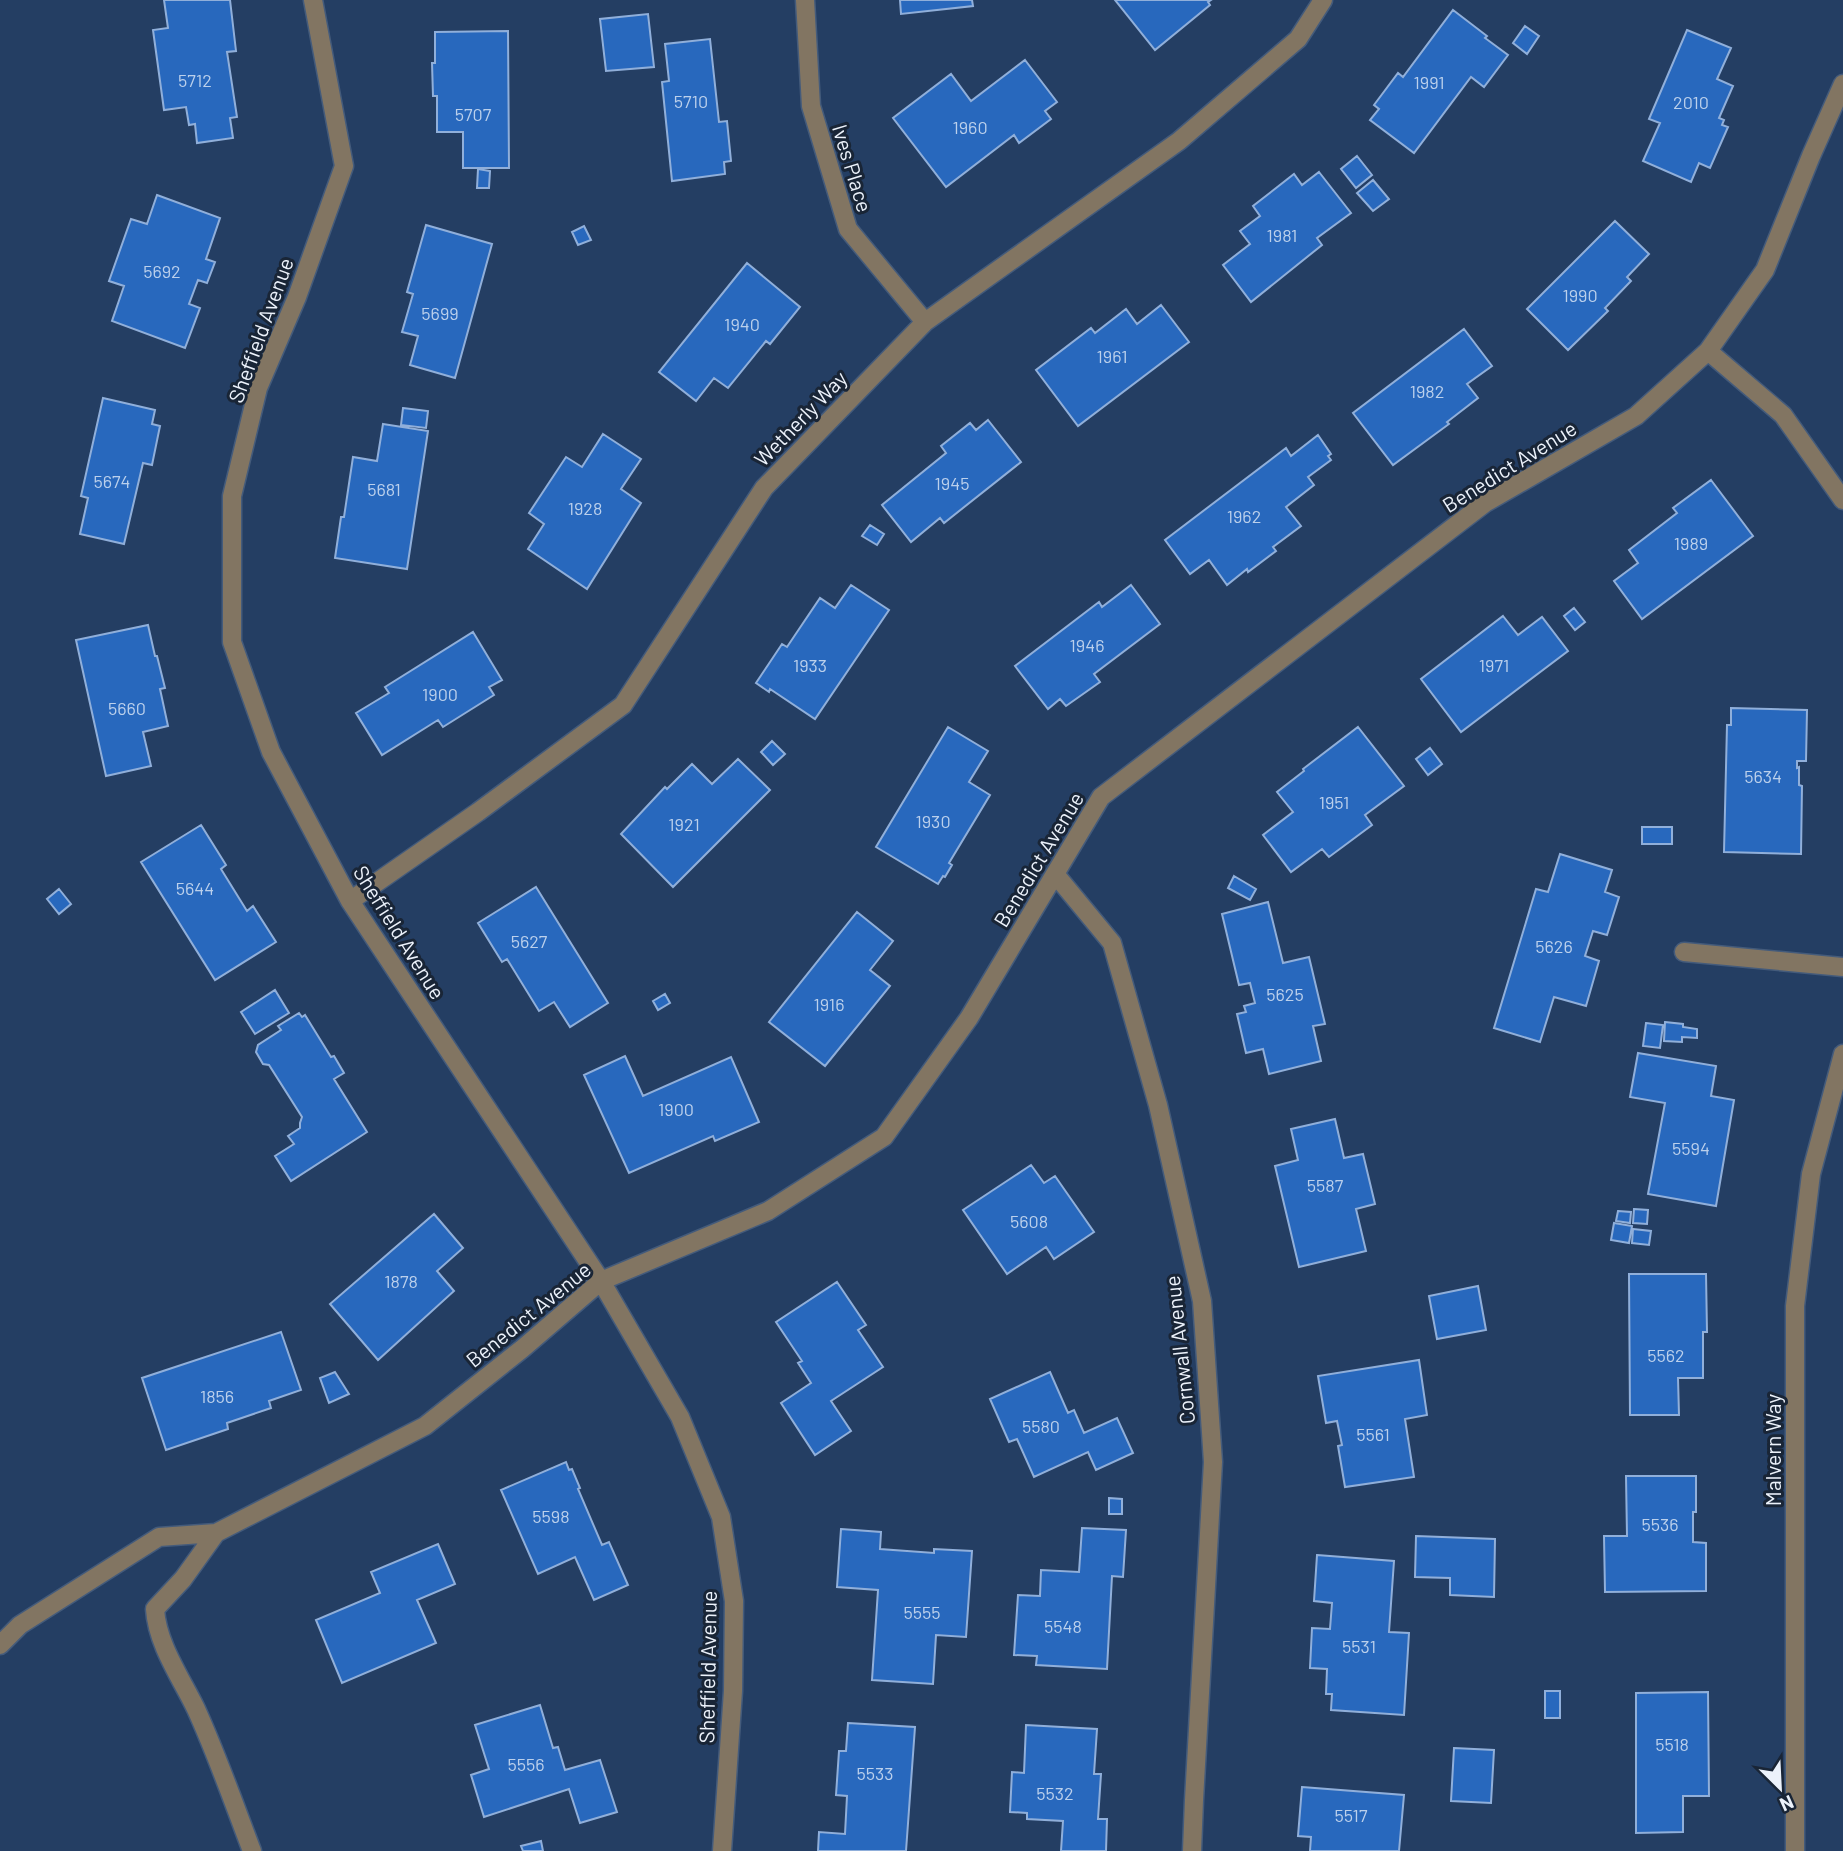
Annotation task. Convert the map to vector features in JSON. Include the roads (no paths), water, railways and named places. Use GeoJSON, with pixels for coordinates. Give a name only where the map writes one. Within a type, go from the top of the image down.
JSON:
{"type":"FeatureCollection","features":[{"type":"Feature","properties":{"kind":"street","name":"Sheffield Avenue"},"geometry":{"type":"LineString","coordinates":[[313,0],[344,166],[297,297],[258,388],[232,496],[232,642],[271,752],[350,901],[601,1282],[680,1417],[721,1517],[734,1601],[733,1691],[722,1851]]}},
{"type":"Feature","properties":{"kind":"street","name":"Ives Place"},"geometry":{"type":"LineString","coordinates":[[805,0],[811,106],[848,229],[925,322]]}},
{"type":"Feature","properties":{"kind":"street","name":"Wetherly Way"},"geometry":{"type":"LineString","coordinates":[[350,901],[478,812],[623,705],[764,488],[925,322],[1179,141],[1298,39],[1323,0]]}},
{"type":"Feature","properties":{"kind":"street","name":"Benedict Avenue"},"geometry":{"type":"LineString","coordinates":[[216,1533],[425,1426],[601,1282],[768,1211],[884,1137],[969,1018],[1101,797],[1485,503],[1636,416],[1708,351],[1765,270],[1843,83]]}},
{"type":"Feature","properties":{"kind":"street"},"geometry":{"type":"LineString","coordinates":[[1708,351],[1783,415],[1843,500]]}},
{"type":"Feature","properties":{"kind":"street","name":"Cornwall Avenue"},"geometry":{"type":"LineString","coordinates":[[1055,874],[1112,943],[1158,1105],[1202,1301],[1213,1462],[1192,1851]]}},
{"type":"Feature","properties":{"kind":"street"},"geometry":{"type":"LineString","coordinates":[[1684,952],[1843,967]]}},
{"type":"Feature","properties":{"kind":"street","name":"Malvern Way"},"geometry":{"type":"LineString","coordinates":[[1795,1851],[1795,1306],[1811,1174],[1843,1054]]}},
{"type":"Feature","properties":{"kind":"street"},"geometry":{"type":"LineString","coordinates":[[0,1645],[20,1625],[159,1537],[216,1533]]}},
{"type":"Feature","properties":{"kind":"street"},"geometry":{"type":"LineString","coordinates":[[216,1533],[183,1579],[155,1609],[156,1619],[164,1644],[197,1712],[253,1851]]}}]}
